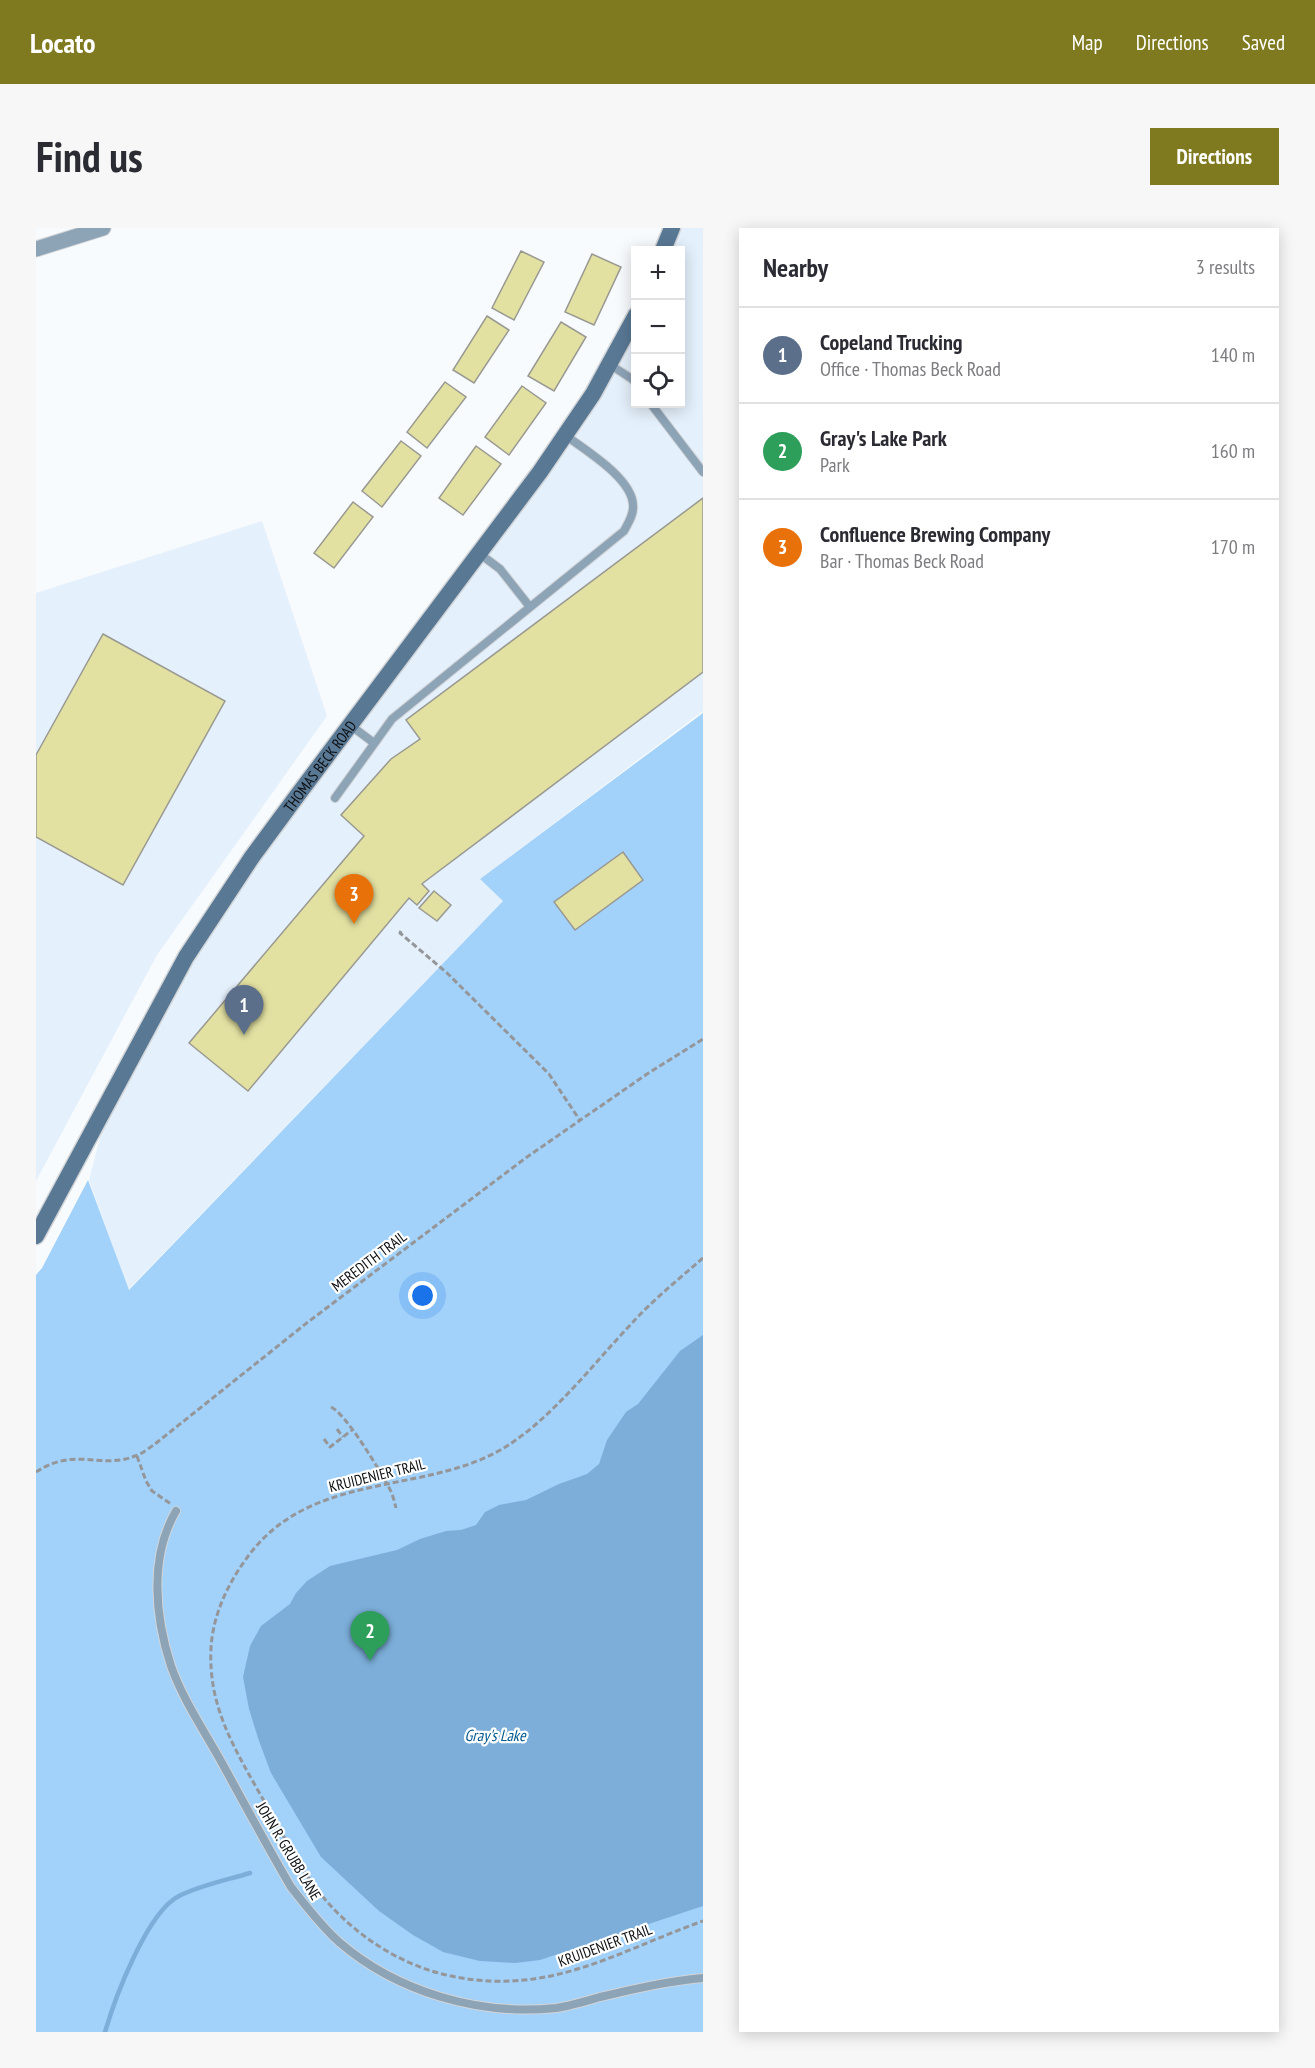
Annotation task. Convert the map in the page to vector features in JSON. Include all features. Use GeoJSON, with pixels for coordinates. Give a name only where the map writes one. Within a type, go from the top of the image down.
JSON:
{"type":"FeatureCollection","features":[{"type":"Feature","properties":{"kind":"main road"},"geometry":{"type":"LineString","coordinates":[[665,246],[672,228]]}},
{"type":"Feature","properties":{"kind":"main road","name":"THOMAS BECK ROAD"},"geometry":{"type":"LineString","coordinates":[[36,1236],[186,957],[252,857],[480,554],[565,435],[593,394],[631,324]]}},
{"type":"Feature","properties":{"kind":"street"},"geometry":{"type":"LineString","coordinates":[[36,249],[103,228]]}},
{"type":"Feature","properties":{"kind":"lane"},"geometry":{"type":"LineString","coordinates":[[609,364],[631,378]]}},
{"type":"Feature","properties":{"kind":"lane"},"geometry":{"type":"LineString","coordinates":[[654,408],[703,472]]}},
{"type":"Feature","properties":{"kind":"lane"},"geometry":{"type":"LineString","coordinates":[[335,798],[392,718],[624,531],[632,516],[633,503],[628,489],[615,474],[565,435]]}},
{"type":"Feature","properties":{"kind":"lane"},"geometry":{"type":"LineString","coordinates":[[480,554],[500,569],[530,607]]}},
{"type":"Feature","properties":{"kind":"lane"},"geometry":{"type":"LineString","coordinates":[[350,725],[374,743]]}},
{"type":"Feature","properties":{"kind":"lane","name":"JOHN R. GRUBB LANE"},"geometry":{"type":"LineString","coordinates":[[176,1511],[164,1540],[157,1593],[162,1630],[172,1668],[190,1705],[291,1887],[312,1915],[339,1942],[367,1963],[396,1980],[468,2004],[505,2009],[556,2008],[677,1980],[703,1978]]}},
{"type":"Feature","properties":{"kind":"path"},"geometry":{"type":"LineString","coordinates":[[401,931],[400,933],[447,973],[549,1074],[580,1119]]}},
{"type":"Feature","properties":{"kind":"path","name":"MEREDITH TRAIL"},"geometry":{"type":"LineString","coordinates":[[36,1472],[58,1460],[122,1460],[136,1456],[155,1444],[379,1268],[580,1119],[666,1060],[703,1038]]}},
{"type":"Feature","properties":{"kind":"path","name":"KRUIDENIER TRAIL"},"geometry":{"type":"LineString","coordinates":[[703,1258],[634,1320],[546,1415],[506,1447],[471,1463],[327,1500],[295,1515],[273,1531],[255,1547],[228,1588],[216,1617],[211,1646],[211,1674],[222,1724],[275,1822],[314,1886],[342,1917],[369,1940],[387,1951],[436,1973],[480,1980],[524,1981],[563,1975],[703,1920]]}},
{"type":"Feature","properties":{"kind":"path"},"geometry":{"type":"LineString","coordinates":[[331,1407],[342,1414],[386,1483],[396,1508]]}},
{"type":"Feature","properties":{"kind":"path"},"geometry":{"type":"LineString","coordinates":[[337,1429],[343,1437]]}},
{"type":"Feature","properties":{"kind":"path"},"geometry":{"type":"LineString","coordinates":[[324,1439],[330,1447],[352,1430]]}},
{"type":"Feature","properties":{"kind":"path"},"geometry":{"type":"LineString","coordinates":[[136,1456],[152,1491],[169,1502],[176,1511]]}},
{"type":"Feature","properties":{"kind":"shaded area"},"geometry":{"type":"Polygon","coordinates":[[[672,228],[703,228],[703,711],[480,879],[503,901],[128,1290],[89,1180],[110,1099],[186,957],[540,472],[631,322],[631,408],[685,408],[685,246],[665,246],[672,228]]]}},
{"type":"Feature","properties":{"kind":"shaded area"},"geometry":{"type":"Polygon","coordinates":[[[262,521],[327,716],[157,955],[36,1181],[36,593],[262,521]]]}},
{"type":"Feature","properties":{"kind":"shaded area"},"geometry":{"type":"Polygon","coordinates":[[[703,713],[703,2032],[36,2032],[36,1275],[42,1268],[88,1180],[129,1290],[503,901],[480,879],[703,713]]]}},
{"type":"Feature","properties":{"kind":"water","name":"Gray's Lake"},"geometry":{"type":"Polygon","coordinates":[[[703,1335],[703,1906],[540,1960],[515,1963],[480,1961],[443,1952],[413,1935],[379,1911],[321,1857],[271,1773],[259,1741],[249,1709],[243,1677],[250,1646],[261,1626],[290,1604],[307,1581],[330,1566],[397,1550],[420,1539],[476,1525],[485,1512],[499,1505],[526,1500],[587,1474],[599,1464],[607,1440],[626,1412],[638,1404],[680,1351],[703,1335]]]}},
{"type":"Feature","properties":{"kind":"building"},"geometry":{"type":"Polygon","coordinates":[[[521,251],[544,262],[514,320],[492,308],[521,251]]]}},
{"type":"Feature","properties":{"kind":"building"},"geometry":{"type":"Polygon","coordinates":[[[592,254],[621,267],[594,325],[565,312],[592,254]]]}},
{"type":"Feature","properties":{"kind":"building"},"geometry":{"type":"Polygon","coordinates":[[[487,316],[509,330],[474,383],[453,370],[487,316]]]}},
{"type":"Feature","properties":{"kind":"building"},"geometry":{"type":"Polygon","coordinates":[[[561,322],[586,337],[554,391],[528,376],[561,322]]]}},
{"type":"Feature","properties":{"kind":"building"},"geometry":{"type":"Polygon","coordinates":[[[445,382],[466,397],[427,448],[407,432],[445,382]]]}},
{"type":"Feature","properties":{"kind":"building"},"geometry":{"type":"Polygon","coordinates":[[[522,386],[546,403],[509,455],[485,437],[522,386]]]}},
{"type":"Feature","properties":{"kind":"building"},"geometry":{"type":"Polygon","coordinates":[[[401,441],[421,456],[382,507],[362,491],[401,441]]]}},
{"type":"Feature","properties":{"kind":"building"},"geometry":{"type":"Polygon","coordinates":[[[476,446],[501,464],[463,515],[439,498],[476,446]]]}},
{"type":"Feature","properties":{"kind":"building"},"geometry":{"type":"Polygon","coordinates":[[[703,498],[703,672],[423,883],[429,891],[417,905],[409,898],[248,1091],[189,1043],[364,836],[341,815],[391,759],[420,739],[406,720],[703,498]]]}},
{"type":"Feature","properties":{"kind":"building"},"geometry":{"type":"Polygon","coordinates":[[[353,502],[373,517],[334,568],[314,553],[353,502]]]}},
{"type":"Feature","properties":{"kind":"building"},"geometry":{"type":"Polygon","coordinates":[[[103,634],[225,701],[123,885],[36,837],[36,755],[103,634]]]}},
{"type":"Feature","properties":{"kind":"building"},"geometry":{"type":"Polygon","coordinates":[[[623,852],[643,880],[575,930],[554,902],[623,852]]]}},
{"type":"Feature","properties":{"kind":"building"},"geometry":{"type":"Polygon","coordinates":[[[434,891],[451,905],[437,921],[419,908],[434,891]]]}},
{"type":"Feature","properties":{"kind":"waterway"},"geometry":{"type":"LineString","coordinates":[[105,2032],[134,1957],[155,1919],[167,1905],[179,1896],[196,1889],[250,1873]]}},
{"type":"Feature","properties":{"kind":"place","name":"Confluence Brewing Company"},"geometry":{"type":"Point","coordinates":[354,924]}},
{"type":"Feature","properties":{"kind":"place","name":"Copeland Trucking"},"geometry":{"type":"Point","coordinates":[244,1035]}},
{"type":"Feature","properties":{"kind":"place","name":"Gray's Lake Park"},"geometry":{"type":"Point","coordinates":[370,1661]}}]}
